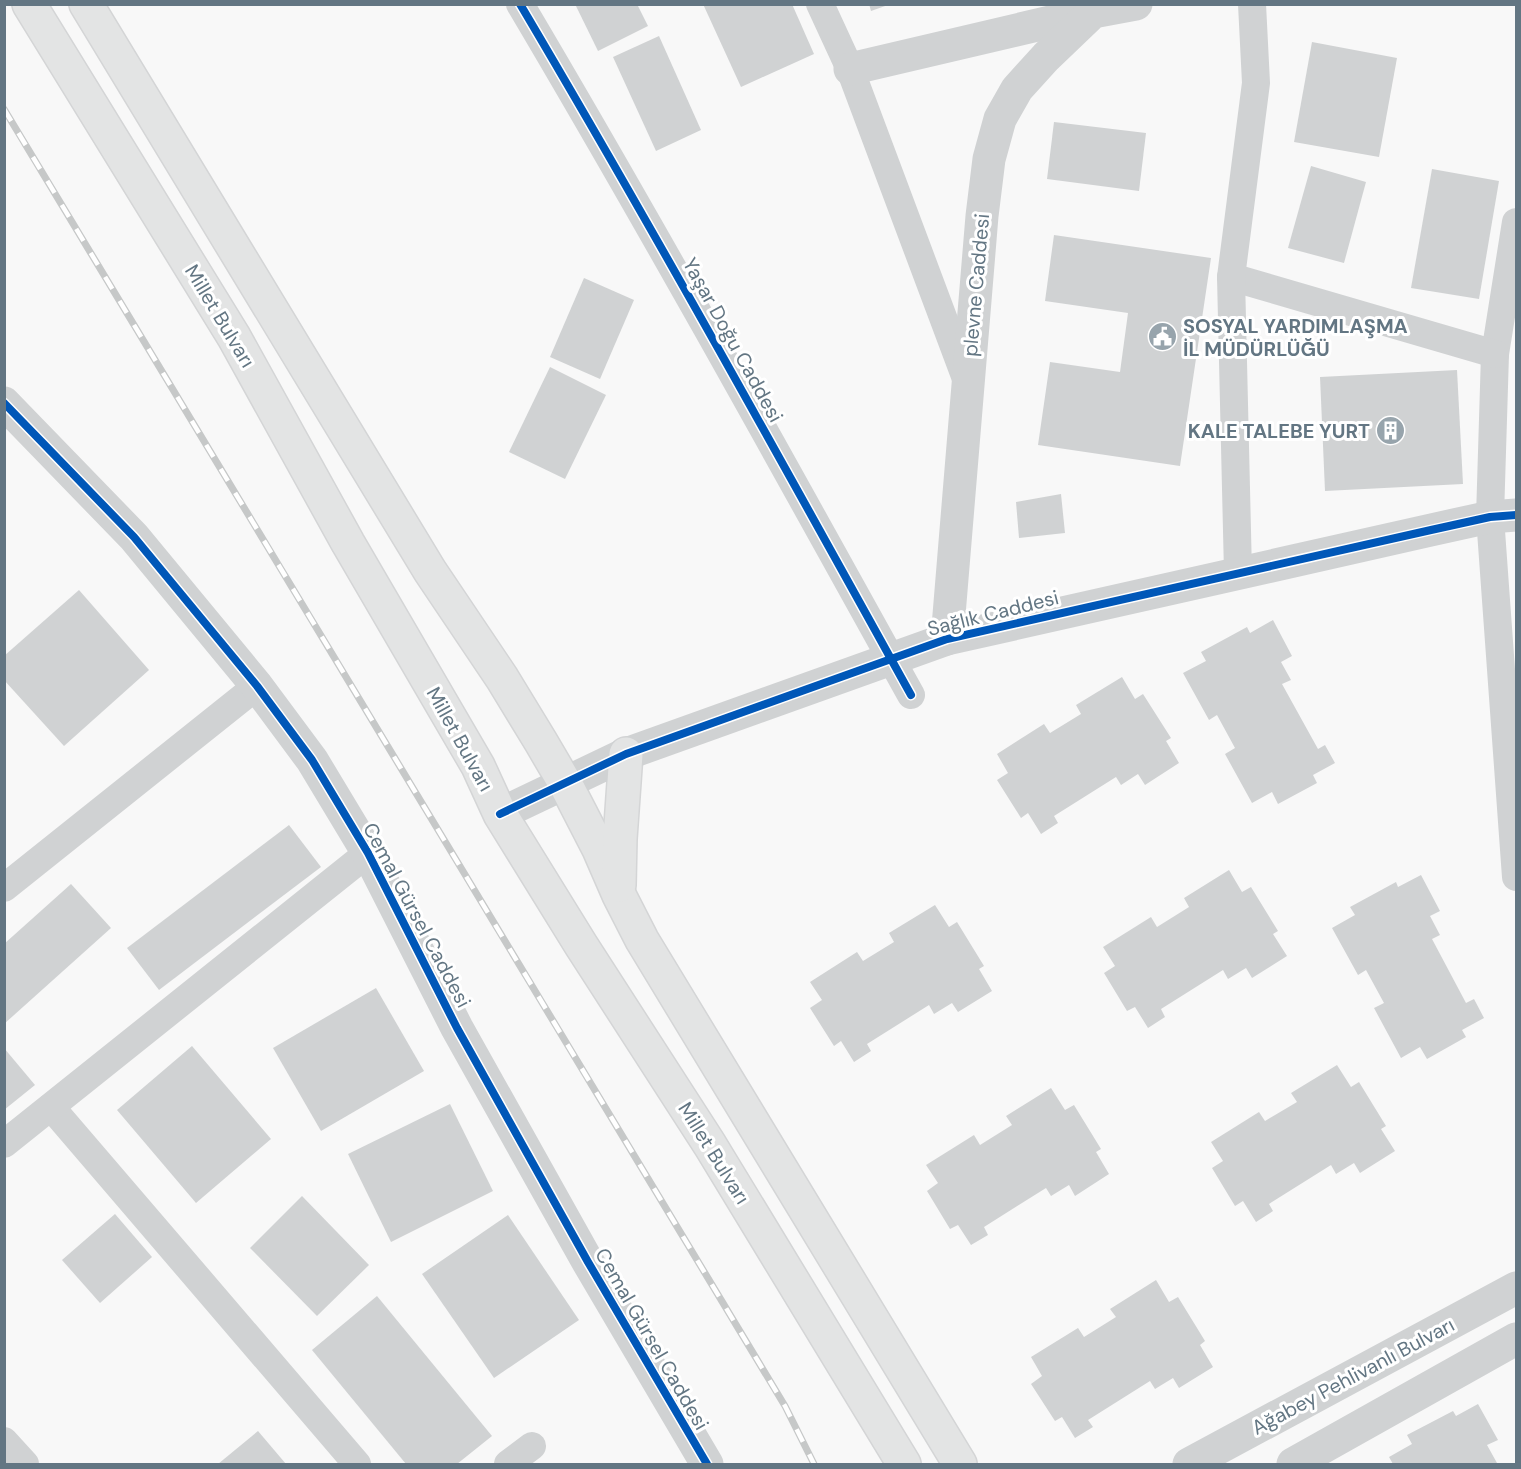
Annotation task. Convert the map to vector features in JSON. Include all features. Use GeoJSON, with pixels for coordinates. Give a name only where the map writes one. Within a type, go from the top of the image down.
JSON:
{"type":"FeatureCollection","features":[{"type":"Feature","properties":{"kind":"main road","name":"Millet Bulvarı"},"geometry":{"type":"LineString","coordinates":[[29,4],[234,337],[348,543],[478,766],[500,814],[710,1145],[904,1464]]}},
{"type":"Feature","properties":{"kind":"main road"},"geometry":{"type":"LineString","coordinates":[[86,4],[430,572],[502,678],[565,783],[642,940],[960,1464]]}},
{"type":"Feature","properties":{"kind":"main road"},"geometry":{"type":"LineString","coordinates":[[619,896],[620,839],[626,754]]}},
{"type":"Feature","properties":{"kind":"street","name":"Yaşar Doğu Caddesi"},"geometry":{"type":"LineString","coordinates":[[520,4],[629,190],[823,533],[911,695]]}},
{"type":"Feature","properties":{"kind":"street"},"geometry":{"type":"LineString","coordinates":[[820,4],[850,69],[968,384]]}},
{"type":"Feature","properties":{"kind":"street"},"geometry":{"type":"LineString","coordinates":[[850,69],[1136,4]]}},
{"type":"Feature","properties":{"kind":"street"},"geometry":{"type":"LineString","coordinates":[[1238,573],[1231,277],[1256,83],[1252,4]]}},
{"type":"Feature","properties":{"kind":"street","name":"plevne Caddesi"},"geometry":{"type":"LineString","coordinates":[[947,639],[989,159],[1000,119],[1017,89],[1046,57],[1093,12]]}},
{"type":"Feature","properties":{"kind":"street"},"geometry":{"type":"LineString","coordinates":[[1516,222],[1495,354],[1516,877]]}},
{"type":"Feature","properties":{"kind":"street"},"geometry":{"type":"LineString","coordinates":[[1231,277],[1495,354]]}},
{"type":"Feature","properties":{"kind":"street","name":"Cemal Gürsel Caddesi"},"geometry":{"type":"LineString","coordinates":[[4,403],[134,537],[257,686],[312,760],[368,853],[463,1039],[588,1262],[707,1464]]}},
{"type":"Feature","properties":{"kind":"street","name":"Sağlık Caddesi"},"geometry":{"type":"LineString","coordinates":[[500,814],[626,754],[947,639],[1503,516]]}},
{"type":"Feature","properties":{"kind":"street"},"geometry":{"type":"LineString","coordinates":[[4,888],[257,686]]}},
{"type":"Feature","properties":{"kind":"street"},"geometry":{"type":"LineString","coordinates":[[4,1144],[368,853]]}},
{"type":"Feature","properties":{"kind":"street"},"geometry":{"type":"LineString","coordinates":[[51,1107],[357,1464]]}},
{"type":"Feature","properties":{"kind":"street","name":"Ağabey Pehlivanlı Bulvarı"},"geometry":{"type":"LineString","coordinates":[[1190,1464],[1516,1288]]}},
{"type":"Feature","properties":{"kind":"street"},"geometry":{"type":"LineString","coordinates":[[1293,1464],[1516,1339]]}},
{"type":"Feature","properties":{"kind":"street"},"geometry":{"type":"LineString","coordinates":[[4,1441],[25,1464]]}},
{"type":"Feature","properties":{"kind":"street"},"geometry":{"type":"LineString","coordinates":[[508,1464],[532,1446]]}},
{"type":"Feature","properties":{"kind":"building"},"geometry":{"type":"Polygon","coordinates":[[[575,4],[637,4],[648,26],[598,51],[575,4]]]}},
{"type":"Feature","properties":{"kind":"building"},"geometry":{"type":"Polygon","coordinates":[[[703,4],[792,4],[814,54],[741,87],[703,4]]]}},
{"type":"Feature","properties":{"kind":"building"},"geometry":{"type":"Polygon","coordinates":[[[869,4],[888,4],[888,5],[871,11],[869,4]]]}},
{"type":"Feature","properties":{"kind":"building"},"geometry":{"type":"Polygon","coordinates":[[[659,36],[701,130],[656,151],[613,57],[659,36]]]}},
{"type":"Feature","properties":{"kind":"building"},"geometry":{"type":"Polygon","coordinates":[[[1312,42],[1397,58],[1379,157],[1294,142],[1312,42]]]}},
{"type":"Feature","properties":{"kind":"building"},"geometry":{"type":"Polygon","coordinates":[[[1054,122],[1146,133],[1139,191],[1047,179],[1054,122]]]}},
{"type":"Feature","properties":{"kind":"building"},"geometry":{"type":"Polygon","coordinates":[[[1311,166],[1366,182],[1344,263],[1288,248],[1311,166]]]}},
{"type":"Feature","properties":{"kind":"building"},"geometry":{"type":"Polygon","coordinates":[[[1432,169],[1499,181],[1479,299],[1411,288],[1432,169]]]}},
{"type":"Feature","properties":{"kind":"building","name":"SOSYAL YARDIMLAŞMA İL MÜDÜRLÜĞÜ"},"geometry":{"type":"Polygon","coordinates":[[[1054,235],[1211,258],[1180,466],[1038,445],[1050,362],[1120,372],[1128,313],[1045,301],[1054,235]]]}},
{"type":"Feature","properties":{"kind":"building"},"geometry":{"type":"Polygon","coordinates":[[[584,278],[634,300],[600,379],[550,357],[584,278]]]}},
{"type":"Feature","properties":{"kind":"building"},"geometry":{"type":"Polygon","coordinates":[[[550,367],[606,395],[565,479],[509,452],[550,367]]]}},
{"type":"Feature","properties":{"kind":"building","name":"KALE TALEBE YURT"},"geometry":{"type":"Polygon","coordinates":[[[1457,370],[1463,484],[1325,491],[1320,377],[1457,370]]]}},
{"type":"Feature","properties":{"kind":"building"},"geometry":{"type":"Polygon","coordinates":[[[1061,494],[1065,533],[1019,538],[1016,502],[1061,494]]]}},
{"type":"Feature","properties":{"kind":"building"},"geometry":{"type":"Polygon","coordinates":[[[79,590],[149,670],[64,746],[4,680],[4,656],[79,590]]]}},
{"type":"Feature","properties":{"kind":"building"},"geometry":{"type":"Polygon","coordinates":[[[1273,620],[1292,656],[1281,662],[1291,680],[1282,684],[1318,749],[1325,745],[1335,763],[1313,775],[1317,783],[1278,804],[1272,792],[1252,803],[1225,754],[1235,748],[1217,715],[1209,720],[1183,673],[1206,661],[1201,652],[1247,627],[1250,633],[1273,620]]]}},
{"type":"Feature","properties":{"kind":"building"},"geometry":{"type":"Polygon","coordinates":[[[1122,677],[1135,699],[1143,694],[1171,738],[1166,741],[1179,763],[1145,785],[1138,774],[1121,785],[1116,777],[1054,816],[1058,823],[1041,834],[1028,813],[1021,818],[997,780],[1008,773],[997,754],[1044,724],[1050,733],[1081,714],[1076,705],[1122,677]]]}},
{"type":"Feature","properties":{"kind":"building"},"geometry":{"type":"Polygon","coordinates":[[[289,825],[321,867],[159,990],[127,948],[289,825]]]}},
{"type":"Feature","properties":{"kind":"building"},"geometry":{"type":"Polygon","coordinates":[[[1229,870],[1242,892],[1251,887],[1278,931],[1273,934],[1287,956],[1252,978],[1246,968],[1228,979],[1223,970],[1161,1009],[1165,1017],[1148,1028],[1135,1007],[1127,1011],[1104,973],[1115,966],[1103,947],[1151,917],[1157,927],[1189,907],[1184,898],[1229,870]]]}},
{"type":"Feature","properties":{"kind":"building"},"geometry":{"type":"Polygon","coordinates":[[[1421,875],[1440,911],[1430,916],[1440,935],[1432,939],[1466,1003],[1474,999],[1484,1018],[1462,1030],[1466,1037],[1427,1059],[1420,1047],[1401,1058],[1374,1008],[1384,1003],[1366,970],[1358,975],[1332,928],[1355,915],[1350,907],[1396,882],[1398,887],[1421,875]]]}},
{"type":"Feature","properties":{"kind":"building"},"geometry":{"type":"Polygon","coordinates":[[[71,884],[111,928],[4,1024],[4,944],[71,884]]]}},
{"type":"Feature","properties":{"kind":"building"},"geometry":{"type":"Polygon","coordinates":[[[935,905],[949,927],[957,922],[984,966],[979,969],[992,991],[958,1012],[952,1003],[934,1014],[929,1005],[867,1044],[871,1051],[854,1062],[841,1041],[834,1046],[810,1008],[822,1000],[810,982],[857,952],[863,961],[894,942],[889,933],[935,905]]]}},
{"type":"Feature","properties":{"kind":"building"},"geometry":{"type":"Polygon","coordinates":[[[376,988],[424,1071],[321,1131],[273,1048],[376,988]]]}},
{"type":"Feature","properties":{"kind":"building"},"geometry":{"type":"Polygon","coordinates":[[[192,1046],[271,1139],[196,1203],[117,1110],[192,1046]]]}},
{"type":"Feature","properties":{"kind":"building"},"geometry":{"type":"Polygon","coordinates":[[[4,1048],[35,1085],[4,1110],[4,1048]]]}},
{"type":"Feature","properties":{"kind":"building"},"geometry":{"type":"Polygon","coordinates":[[[1337,1065],[1351,1087],[1359,1082],[1386,1126],[1381,1129],[1395,1151],[1360,1173],[1354,1163],[1336,1174],[1331,1165],[1269,1204],[1273,1211],[1256,1222],[1243,1201],[1235,1206],[1212,1168],[1223,1161],[1211,1142],[1259,1112],[1265,1121],[1297,1102],[1291,1093],[1337,1065]]]}},
{"type":"Feature","properties":{"kind":"building"},"geometry":{"type":"Polygon","coordinates":[[[1051,1088],[1065,1110],[1074,1105],[1101,1149],[1096,1152],[1109,1174],[1075,1196],[1069,1185],[1051,1196],[1046,1188],[984,1227],[988,1235],[971,1245],[958,1225],[950,1229],[927,1191],[938,1183],[926,1165],[974,1135],[980,1145],[1012,1125],[1006,1116],[1051,1088]]]}},
{"type":"Feature","properties":{"kind":"building"},"geometry":{"type":"Polygon","coordinates":[[[450,1104],[493,1191],[391,1242],[348,1154],[450,1104]]]}},
{"type":"Feature","properties":{"kind":"building"},"geometry":{"type":"Polygon","coordinates":[[[302,1196],[369,1265],[317,1316],[250,1248],[302,1196]]]}},
{"type":"Feature","properties":{"kind":"building"},"geometry":{"type":"Polygon","coordinates":[[[115,1214],[152,1257],[100,1303],[62,1260],[115,1214]]]}},
{"type":"Feature","properties":{"kind":"building"},"geometry":{"type":"Polygon","coordinates":[[[508,1215],[579,1320],[494,1378],[422,1274],[508,1215]]]}},
{"type":"Feature","properties":{"kind":"building"},"geometry":{"type":"Polygon","coordinates":[[[1156,1280],[1169,1302],[1178,1297],[1205,1341],[1200,1345],[1213,1367],[1179,1388],[1173,1378],[1155,1389],[1150,1381],[1088,1420],[1093,1427],[1075,1438],[1062,1417],[1055,1421],[1031,1384],[1042,1376],[1031,1357],[1078,1328],[1084,1337],[1116,1317],[1110,1309],[1156,1280]]]}},
{"type":"Feature","properties":{"kind":"building"},"geometry":{"type":"Polygon","coordinates":[[[377,1296],[492,1436],[457,1464],[406,1464],[312,1350],[377,1296]]]}},
{"type":"Feature","properties":{"kind":"building"},"geometry":{"type":"Polygon","coordinates":[[[1478,1404],[1498,1440],[1487,1445],[1497,1463],[1393,1464],[1389,1457],[1412,1444],[1407,1435],[1453,1411],[1456,1416],[1478,1404]]]}},
{"type":"Feature","properties":{"kind":"building"},"geometry":{"type":"Polygon","coordinates":[[[258,1431],[286,1464],[218,1464],[258,1431]]]}},
{"type":"Feature","properties":{"kind":"railway"},"geometry":{"type":"LineString","coordinates":[[4,109],[785,1406],[814,1464]]}},
{"type":"Feature","properties":{"kind":"cycle path"},"geometry":{"type":"LineString","coordinates":[[520,4],[767,435],[911,695]]}},
{"type":"Feature","properties":{"kind":"cycle path"},"geometry":{"type":"LineString","coordinates":[[4,403],[134,537],[257,686],[312,760],[368,853],[457,1028],[588,1262],[707,1464]]}},
{"type":"Feature","properties":{"kind":"cycle path"},"geometry":{"type":"LineString","coordinates":[[500,814],[626,754],[947,639],[1490,517],[1516,515]]}},
{"type":"Feature","properties":{"kind":"place","name":"SOSYAL YARDIMLAŞMA İL MÜDÜRLÜĞÜ"},"geometry":{"type":"Point","coordinates":[1162,337]}},
{"type":"Feature","properties":{"kind":"place","name":"KALE TALEBE YURT"},"geometry":{"type":"Point","coordinates":[1391,431]}}]}
